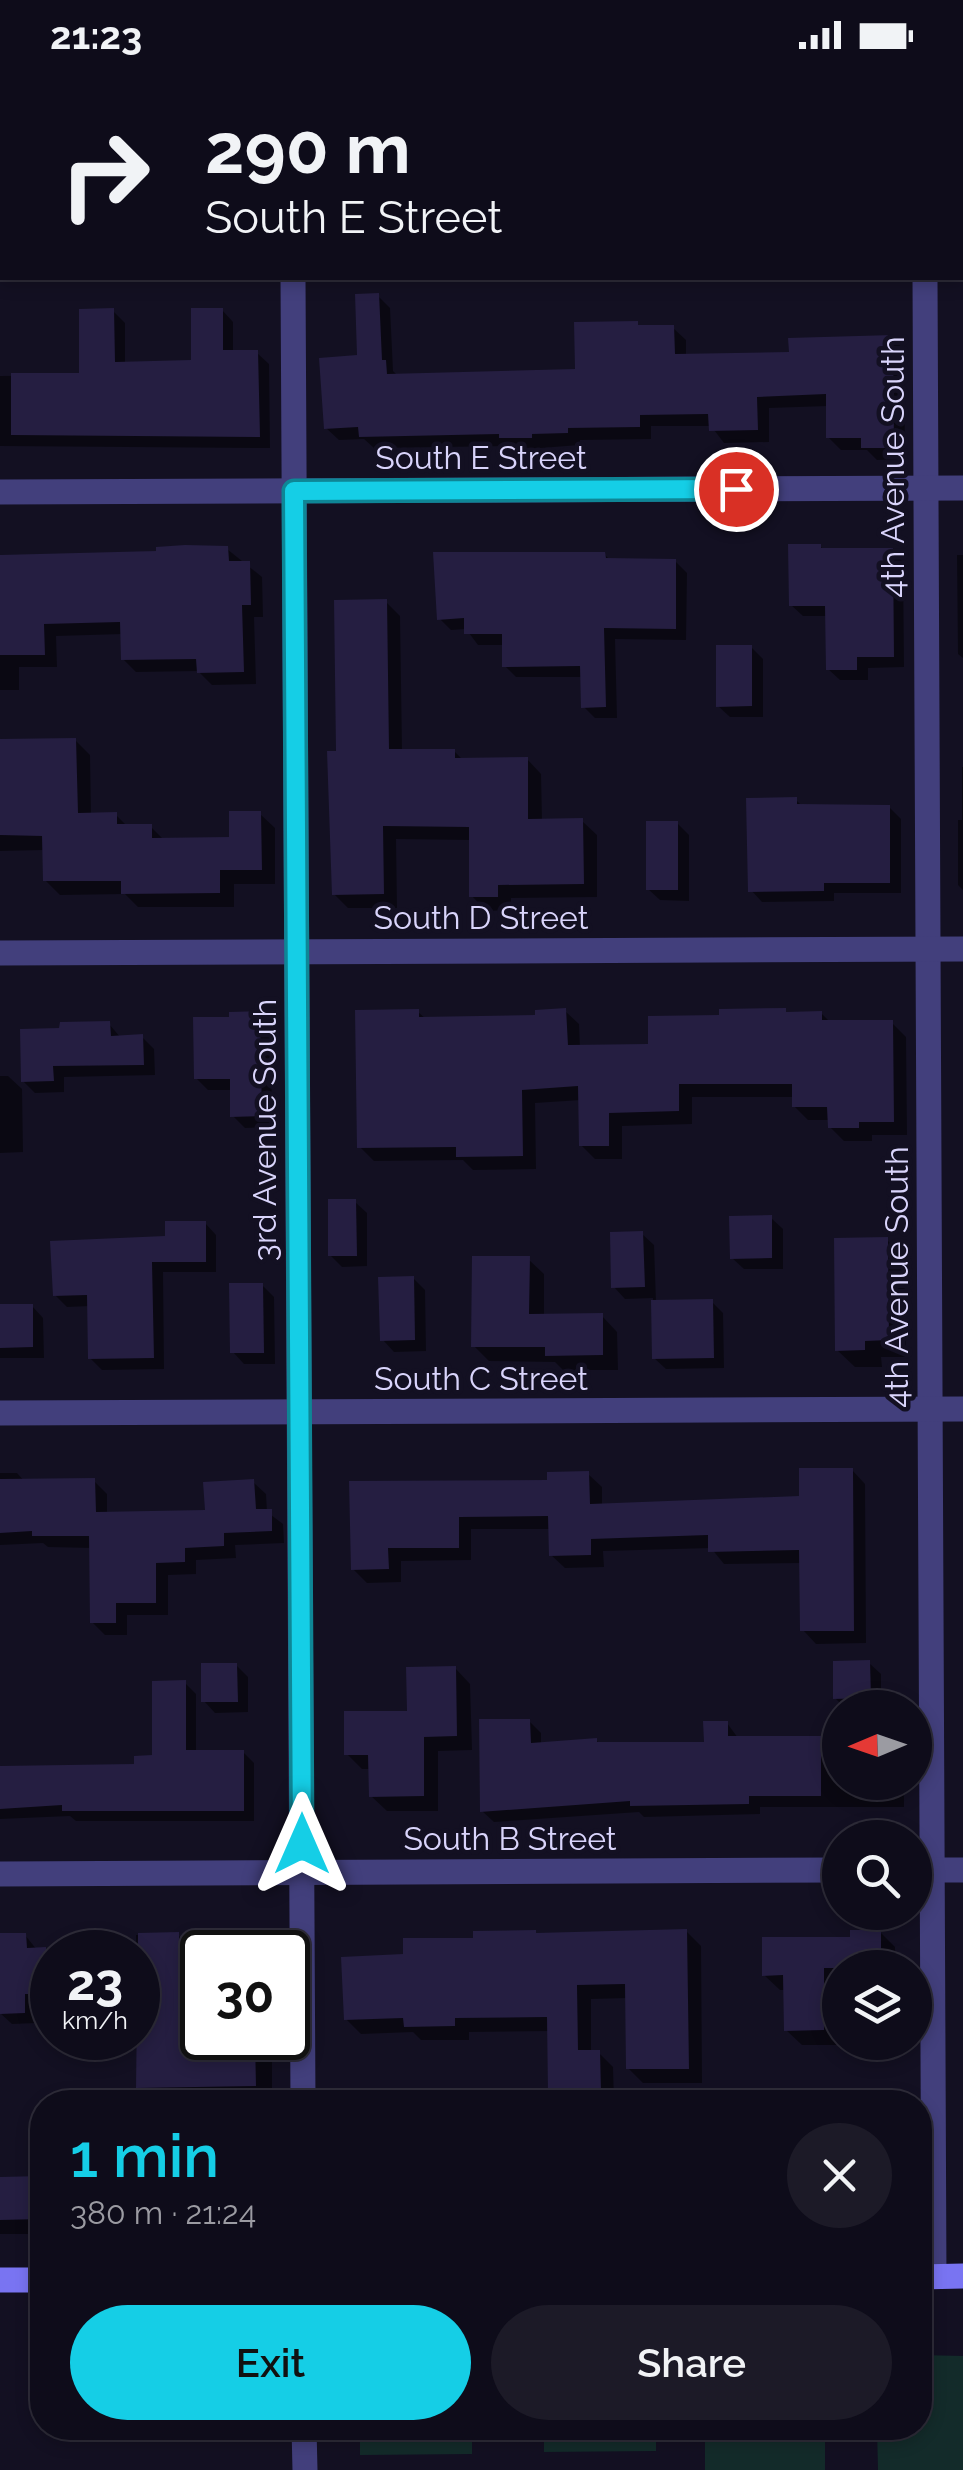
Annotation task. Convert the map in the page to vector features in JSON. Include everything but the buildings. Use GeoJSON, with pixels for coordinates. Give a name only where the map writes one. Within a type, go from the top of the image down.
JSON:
{"type":"FeatureCollection","features":[{"type":"Feature","properties":{"kind":"street","name":"3rd Avenue South"},"geometry":{"type":"LineString","coordinates":[[294,280],[303,2090]]}},
{"type":"Feature","properties":{"kind":"street","name":"4th Avenue South"},"geometry":{"type":"LineString","coordinates":[[925,280],[930,1409],[925,1820]]}},
{"type":"Feature","properties":{"kind":"street","name":"South E Street"},"geometry":{"type":"LineString","coordinates":[[0,492],[963,488]]}},
{"type":"Feature","properties":{"kind":"street","name":"South D Street"},"geometry":{"type":"LineString","coordinates":[[0,953],[963,949]]}},
{"type":"Feature","properties":{"kind":"street","name":"South C Street"},"geometry":{"type":"LineString","coordinates":[[0,1413],[963,1409]]}},
{"type":"Feature","properties":{"kind":"street","name":"South B Street"},"geometry":{"type":"LineString","coordinates":[[0,1874],[822,1870]]}},
{"type":"Feature","properties":{"kind":"street"},"geometry":{"type":"LineString","coordinates":[[932,1870],[963,1870]]}},
{"type":"Feature","properties":{"kind":"street","name":"4th Avenue South"},"geometry":{"type":"LineString","coordinates":[[924,1930],[926,2090]]}},
{"type":"Feature","properties":{"kind":"street"},"geometry":{"type":"LineString","coordinates":[[932,2276],[963,2276]]}},
{"type":"Feature","properties":{"kind":"street"},"geometry":{"type":"LineString","coordinates":[[0,2280],[30,2280]]}},
{"type":"Feature","properties":{"kind":"street"},"geometry":{"type":"LineString","coordinates":[[304,2440],[305,2470]]}},
{"type":"Feature","properties":{"kind":"green space"},"geometry":{"type":"Polygon","coordinates":[[[932,2355],[963,2356],[963,2470],[878,2470],[877,2440],[932,2440],[932,2355]]]}},
{"type":"Feature","properties":{"kind":"green space"},"geometry":{"type":"Polygon","coordinates":[[[360,2440],[472,2440],[472,2454],[360,2455],[360,2440]]]}},
{"type":"Feature","properties":{"kind":"green space"},"geometry":{"type":"Polygon","coordinates":[[[544,2440],[656,2440],[656,2451],[544,2452],[544,2440]]]}},
{"type":"Feature","properties":{"kind":"green space"},"geometry":{"type":"Polygon","coordinates":[[[825,2440],[825,2470],[705,2470],[705,2441],[825,2440]]]}},
{"type":"Feature","properties":{"kind":"route"},"geometry":{"type":"LineString","coordinates":[[302,1844],[294,491],[736,489]]}}]}
